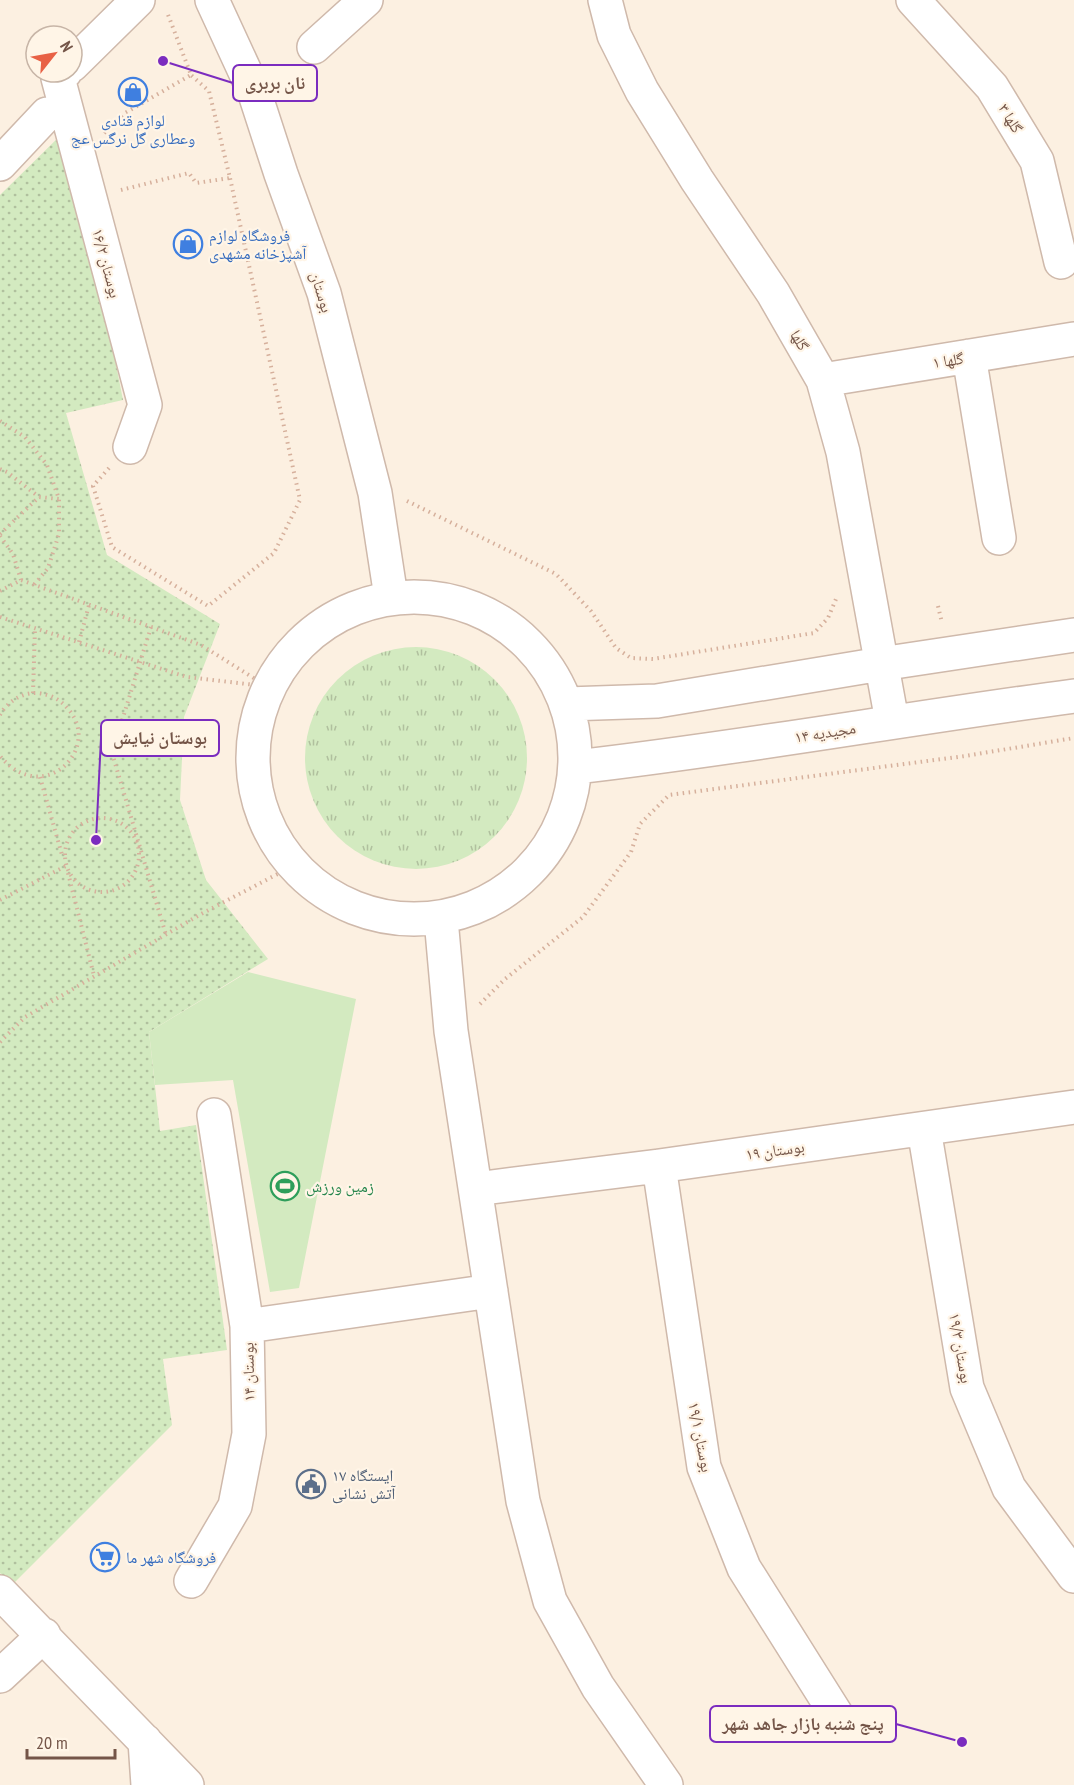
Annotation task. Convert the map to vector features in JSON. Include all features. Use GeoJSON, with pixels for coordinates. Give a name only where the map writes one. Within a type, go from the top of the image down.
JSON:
{"type":"FeatureCollection","features":[{"type":"Feature","properties":{"kind":"street","name":"بوستان"},"geometry":{"type":"LineString","coordinates":[[212,0],[254,91],[324,293],[375,493],[391,597]]}},
{"type":"Feature","properties":{"kind":"street"},"geometry":{"type":"LineString","coordinates":[[314,47],[366,0]]}},
{"type":"Feature","properties":{"kind":"street","name":"گلها"},"geometry":{"type":"LineString","coordinates":[[605,0],[614,35],[642,91],[697,180],[773,293],[823,380],[843,452],[892,721]]}},
{"type":"Feature","properties":{"kind":"street","name":"گلها ۳"},"geometry":{"type":"LineString","coordinates":[[913,0],[992,87],[1037,161],[1061,262]]}},
{"type":"Feature","properties":{"kind":"street"},"geometry":{"type":"LineString","coordinates":[[84,58],[153,5]]}},
{"type":"Feature","properties":{"kind":"street","name":"بوستان ۱۶/۲"},"geometry":{"type":"LineString","coordinates":[[67,84],[79,157],[145,405],[130,447]]}},
{"type":"Feature","properties":{"kind":"street"},"geometry":{"type":"LineString","coordinates":[[0,164],[46,114]]}},
{"type":"Feature","properties":{"kind":"street","name":"گلها ۱"},"geometry":{"type":"LineString","coordinates":[[823,380],[1074,339]]}},
{"type":"Feature","properties":{"kind":"street"},"geometry":{"type":"LineString","coordinates":[[969,356],[999,538]]}},
{"type":"Feature","properties":{"kind":"street"},"geometry":{"type":"LineString","coordinates":[[422,595],[485,612],[535,650],[567,704],[576,767],[560,831],[522,880],[468,912],[441,919],[406,921],[344,905],[293,866],[261,812],[252,748],[268,687],[306,636],[360,605],[391,597],[422,595]]}},
{"type":"Feature","properties":{"kind":"street"},"geometry":{"type":"LineString","coordinates":[[567,704],[657,701],[1074,635]]}},
{"type":"Feature","properties":{"kind":"street","name":"مجیدیه ۱۴"},"geometry":{"type":"LineString","coordinates":[[576,767],[664,757],[892,721],[1074,696]]}},
{"type":"Feature","properties":{"kind":"street"},"geometry":{"type":"LineString","coordinates":[[441,919],[451,1032],[523,1501],[550,1601],[598,1687],[666,1785]]}},
{"type":"Feature","properties":{"kind":"street","name":"بوستان ۱۹"},"geometry":{"type":"LineString","coordinates":[[476,1189],[659,1166],[1074,1107]]}},
{"type":"Feature","properties":{"kind":"street"},"geometry":{"type":"LineString","coordinates":[[214,1114],[247,1326]]}},
{"type":"Feature","properties":{"kind":"street","name":"بوستان ۱۹/۳"},"geometry":{"type":"LineString","coordinates":[[924,1129],[967,1388],[1009,1488],[1074,1576]]}},
{"type":"Feature","properties":{"kind":"street","name":"بوستان ۱۹/۱"},"geometry":{"type":"LineString","coordinates":[[659,1166],[704,1467],[744,1568],[836,1714]]}},
{"type":"Feature","properties":{"kind":"street","name":"بوستان ۱۴"},"geometry":{"type":"LineString","coordinates":[[191,1581],[235,1506],[249,1434],[247,1326],[491,1291]]}},
{"type":"Feature","properties":{"kind":"street"},"geometry":{"type":"LineString","coordinates":[[0,1592],[187,1785]]}},
{"type":"Feature","properties":{"kind":"street"},"geometry":{"type":"LineString","coordinates":[[0,1676],[44,1635]]}},
{"type":"Feature","properties":{"kind":"street"},"geometry":{"type":"LineString","coordinates":[[145,1741],[148,1785]]}},
{"type":"Feature","properties":{"kind":"path"},"geometry":{"type":"LineString","coordinates":[[130,447],[93,486],[112,547],[208,606],[274,553],[300,500],[230,178],[209,91],[191,75],[153,5]]}},
{"type":"Feature","properties":{"kind":"path"},"geometry":{"type":"LineString","coordinates":[[79,157],[125,113],[191,75]]}},
{"type":"Feature","properties":{"kind":"path"},"geometry":{"type":"LineString","coordinates":[[90,197],[189,173],[196,183],[230,178]]}},
{"type":"Feature","properties":{"kind":"path"},"geometry":{"type":"LineString","coordinates":[[0,421],[25,436],[47,465],[59,499],[59,534],[48,568],[34,585]]}},
{"type":"Feature","properties":{"kind":"path"},"geometry":{"type":"LineString","coordinates":[[0,469],[8,472],[39,497],[59,499]]}},
{"type":"Feature","properties":{"kind":"path"},"geometry":{"type":"LineString","coordinates":[[375,493],[409,501],[556,574],[591,611],[616,648],[631,658],[653,659],[814,633],[828,618],[835,602],[837,587],[868,582]]}},
{"type":"Feature","properties":{"kind":"path"},"geometry":{"type":"LineString","coordinates":[[21,580],[13,554],[0,535],[39,497]]}},
{"type":"Feature","properties":{"kind":"path"},"geometry":{"type":"LineString","coordinates":[[0,591],[21,580],[201,645],[268,687]]}},
{"type":"Feature","properties":{"kind":"path"},"geometry":{"type":"LineString","coordinates":[[79,642],[89,605]]}},
{"type":"Feature","properties":{"kind":"path"},"geometry":{"type":"LineString","coordinates":[[0,616],[187,677],[268,687]]}},
{"type":"Feature","properties":{"kind":"path"},"geometry":{"type":"LineString","coordinates":[[151,627],[112,753],[166,935]]}},
{"type":"Feature","properties":{"kind":"path"},"geometry":{"type":"LineString","coordinates":[[33,693],[35,628]]}},
{"type":"Feature","properties":{"kind":"path"},"geometry":{"type":"LineString","coordinates":[[0,715],[2,707],[16,698],[33,693],[49,695],[63,703],[74,716],[78,731],[77,748],[69,762],[56,772],[40,777],[24,776],[10,768],[0,756]]}},
{"type":"Feature","properties":{"kind":"path"},"geometry":{"type":"LineString","coordinates":[[451,1032],[505,979],[583,917],[631,852],[640,824],[669,795],[965,756],[1074,738]]}},
{"type":"Feature","properties":{"kind":"path"},"geometry":{"type":"LineString","coordinates":[[40,777],[94,976]]}},
{"type":"Feature","properties":{"kind":"path"},"geometry":{"type":"LineString","coordinates":[[105,817],[120,822],[131,831],[138,844],[140,859],[135,873],[126,884],[113,891],[98,893],[84,888],[72,879],[66,866],[64,851],[68,837],[78,825],[91,819],[105,817]]}},
{"type":"Feature","properties":{"kind":"path"},"geometry":{"type":"LineString","coordinates":[[0,900],[66,866]]}},
{"type":"Feature","properties":{"kind":"path"},"geometry":{"type":"LineString","coordinates":[[0,1042],[25,1017],[201,914],[293,866]]}},
{"type":"Feature","properties":{"kind":"green space"},"geometry":{"type":"Polygon","coordinates":[[[69,127],[123,400],[66,413],[107,555],[220,624],[184,717],[180,800],[206,880],[268,959],[149,1032],[160,1131],[196,1125],[227,1350],[163,1359],[172,1425],[12,1585],[0,1573],[0,195],[69,127]]]}},
{"type":"Feature","properties":{"kind":"green space"},"geometry":{"type":"Polygon","coordinates":[[[416,647],[438,649],[458,655],[486,672],[502,688],[519,716],[525,736],[527,758],[525,780],[519,800],[502,828],[486,844],[458,861],[438,867],[416,869],[394,867],[374,861],[346,844],[330,828],[313,800],[307,780],[305,758],[307,736],[313,716],[330,688],[346,672],[374,655],[394,649],[416,647]]]}},
{"type":"Feature","properties":{"kind":"green space","name":"زمین ورزش"},"geometry":{"type":"Polygon","coordinates":[[[248,972],[356,999],[299,1288],[270,1292],[233,1080],[155,1085],[149,1032],[248,972]]]}},
{"type":"Feature","properties":{"kind":"place","name":"نان بربری"},"geometry":{"type":"Point","coordinates":[163,61]}},
{"type":"Feature","properties":{"kind":"place","name":"لوازم قنادی وعطاری گل نرگس عج"},"geometry":{"type":"Point","coordinates":[133,92]}},
{"type":"Feature","properties":{"kind":"place","name":"فروشگاه لوازم آشپزخانه مشهدی"},"geometry":{"type":"Point","coordinates":[188,244]}},
{"type":"Feature","properties":{"kind":"place","name":"بوستان نیایش"},"geometry":{"type":"Point","coordinates":[96,840]}},
{"type":"Feature","properties":{"kind":"place","name":"زمین ورزش"},"geometry":{"type":"Point","coordinates":[285,1186]}},
{"type":"Feature","properties":{"kind":"place","name":"ایستگاه ۱۷ آتش نشانی"},"geometry":{"type":"Point","coordinates":[311,1484]}},
{"type":"Feature","properties":{"kind":"place","name":"فروشگاه شهر ما"},"geometry":{"type":"Point","coordinates":[105,1557]}},
{"type":"Feature","properties":{"kind":"place","name":"پنج شنبه بازار جاهد شهر"},"geometry":{"type":"Point","coordinates":[962,1742]}}]}
